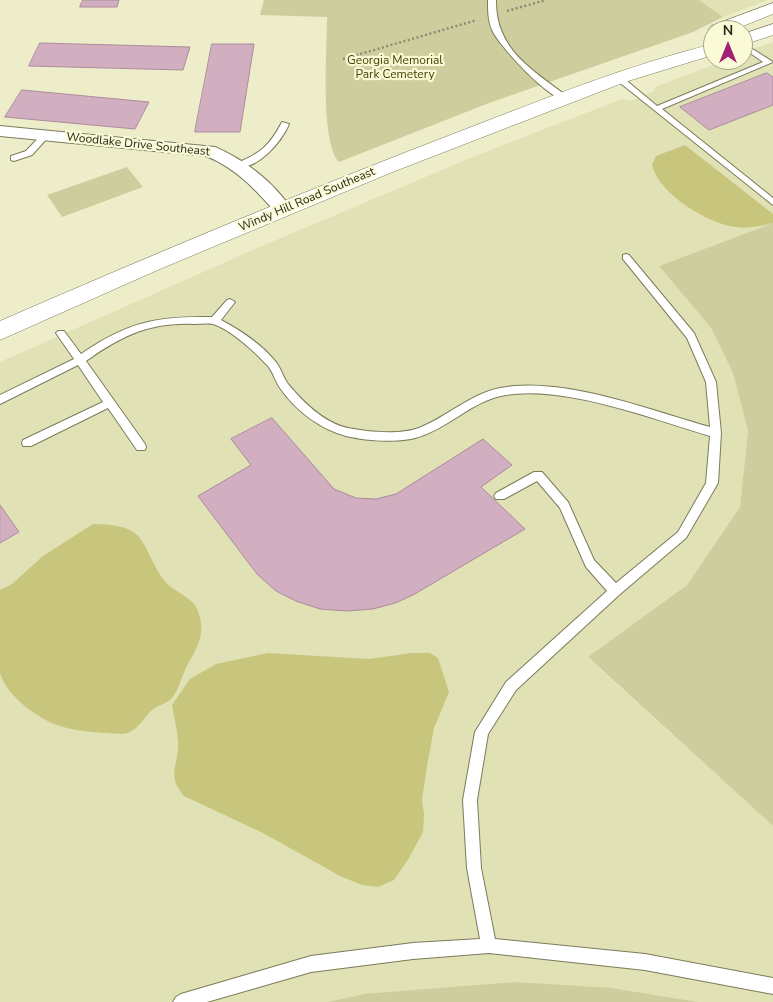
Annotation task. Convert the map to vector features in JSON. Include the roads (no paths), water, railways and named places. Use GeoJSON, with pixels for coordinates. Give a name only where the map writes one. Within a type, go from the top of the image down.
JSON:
{"type":"FeatureCollection","features":[{"type":"Feature","properties":{"kind":"main road"},"geometry":{"type":"LineString","coordinates":[[738,20],[760,10]]}},
{"type":"Feature","properties":{"kind":"main road"},"geometry":{"type":"LineString","coordinates":[[753,36],[773,29]]}},
{"type":"Feature","properties":{"kind":"main road","name":"Windy Hill Road Southeast"},"geometry":{"type":"LineString","coordinates":[[618,78],[703,37]]}},
{"type":"Feature","properties":{"kind":"main road","name":"Windy Hill Road Southeast"},"geometry":{"type":"LineString","coordinates":[[0,330],[152,264],[383,168],[618,78],[703,52]]}},
{"type":"Feature","properties":{"kind":"street","name":"Woodlake Drive Southeast"},"geometry":{"type":"LineString","coordinates":[[0,131],[200,149],[219,154],[240,165],[283,210]]}},
{"type":"Feature","properties":{"kind":"lane"},"geometry":{"type":"LineString","coordinates":[[492,0],[491,16],[506,46],[517,60],[564,98]]}},
{"type":"Feature","properties":{"kind":"lane"},"geometry":{"type":"LineString","coordinates":[[753,52],[769,62],[753,69]]}},
{"type":"Feature","properties":{"kind":"lane"},"geometry":{"type":"LineString","coordinates":[[656,109],[750,70]]}},
{"type":"Feature","properties":{"kind":"lane"},"geometry":{"type":"LineString","coordinates":[[618,78],[773,202]]}},
{"type":"Feature","properties":{"kind":"lane"},"geometry":{"type":"LineString","coordinates":[[240,165],[255,159],[271,148],[281,136],[285,124]]}},
{"type":"Feature","properties":{"kind":"lane"},"geometry":{"type":"LineString","coordinates":[[14,158],[29,154],[46,135]]}},
{"type":"Feature","properties":{"kind":"lane"},"geometry":{"type":"LineString","coordinates":[[489,946],[474,868],[470,800],[482,732],[511,686],[614,591],[682,535],[712,483],[716,432],[711,382],[692,336],[626,256]]}},
{"type":"Feature","properties":{"kind":"lane"},"geometry":{"type":"LineString","coordinates":[[215,321],[230,302]]}},
{"type":"Feature","properties":{"kind":"lane"},"geometry":{"type":"LineString","coordinates":[[0,400],[80,360],[103,344],[132,329],[163,322],[184,320],[215,321],[237,333],[272,364],[284,386],[309,412],[326,424],[347,432],[394,437],[421,432],[476,401],[500,392],[532,388],[580,394],[716,432]]}},
{"type":"Feature","properties":{"kind":"lane"},"geometry":{"type":"LineString","coordinates":[[61,333],[141,447]]}},
{"type":"Feature","properties":{"kind":"lane"},"geometry":{"type":"LineString","coordinates":[[27,443],[110,403]]}},
{"type":"Feature","properties":{"kind":"lane"},"geometry":{"type":"LineString","coordinates":[[500,496],[538,476],[564,505],[590,562],[614,591]]}},
{"type":"Feature","properties":{"kind":"lane"},"geometry":{"type":"LineString","coordinates":[[181,1002],[311,964],[413,952],[489,946],[645,962],[773,986]]}},
{"type":"Feature","properties":{"kind":"park label","name":"Georgia Memorial Park Cemetery"},"geometry":{"type":"Point","coordinates":[395,68]}}]}
